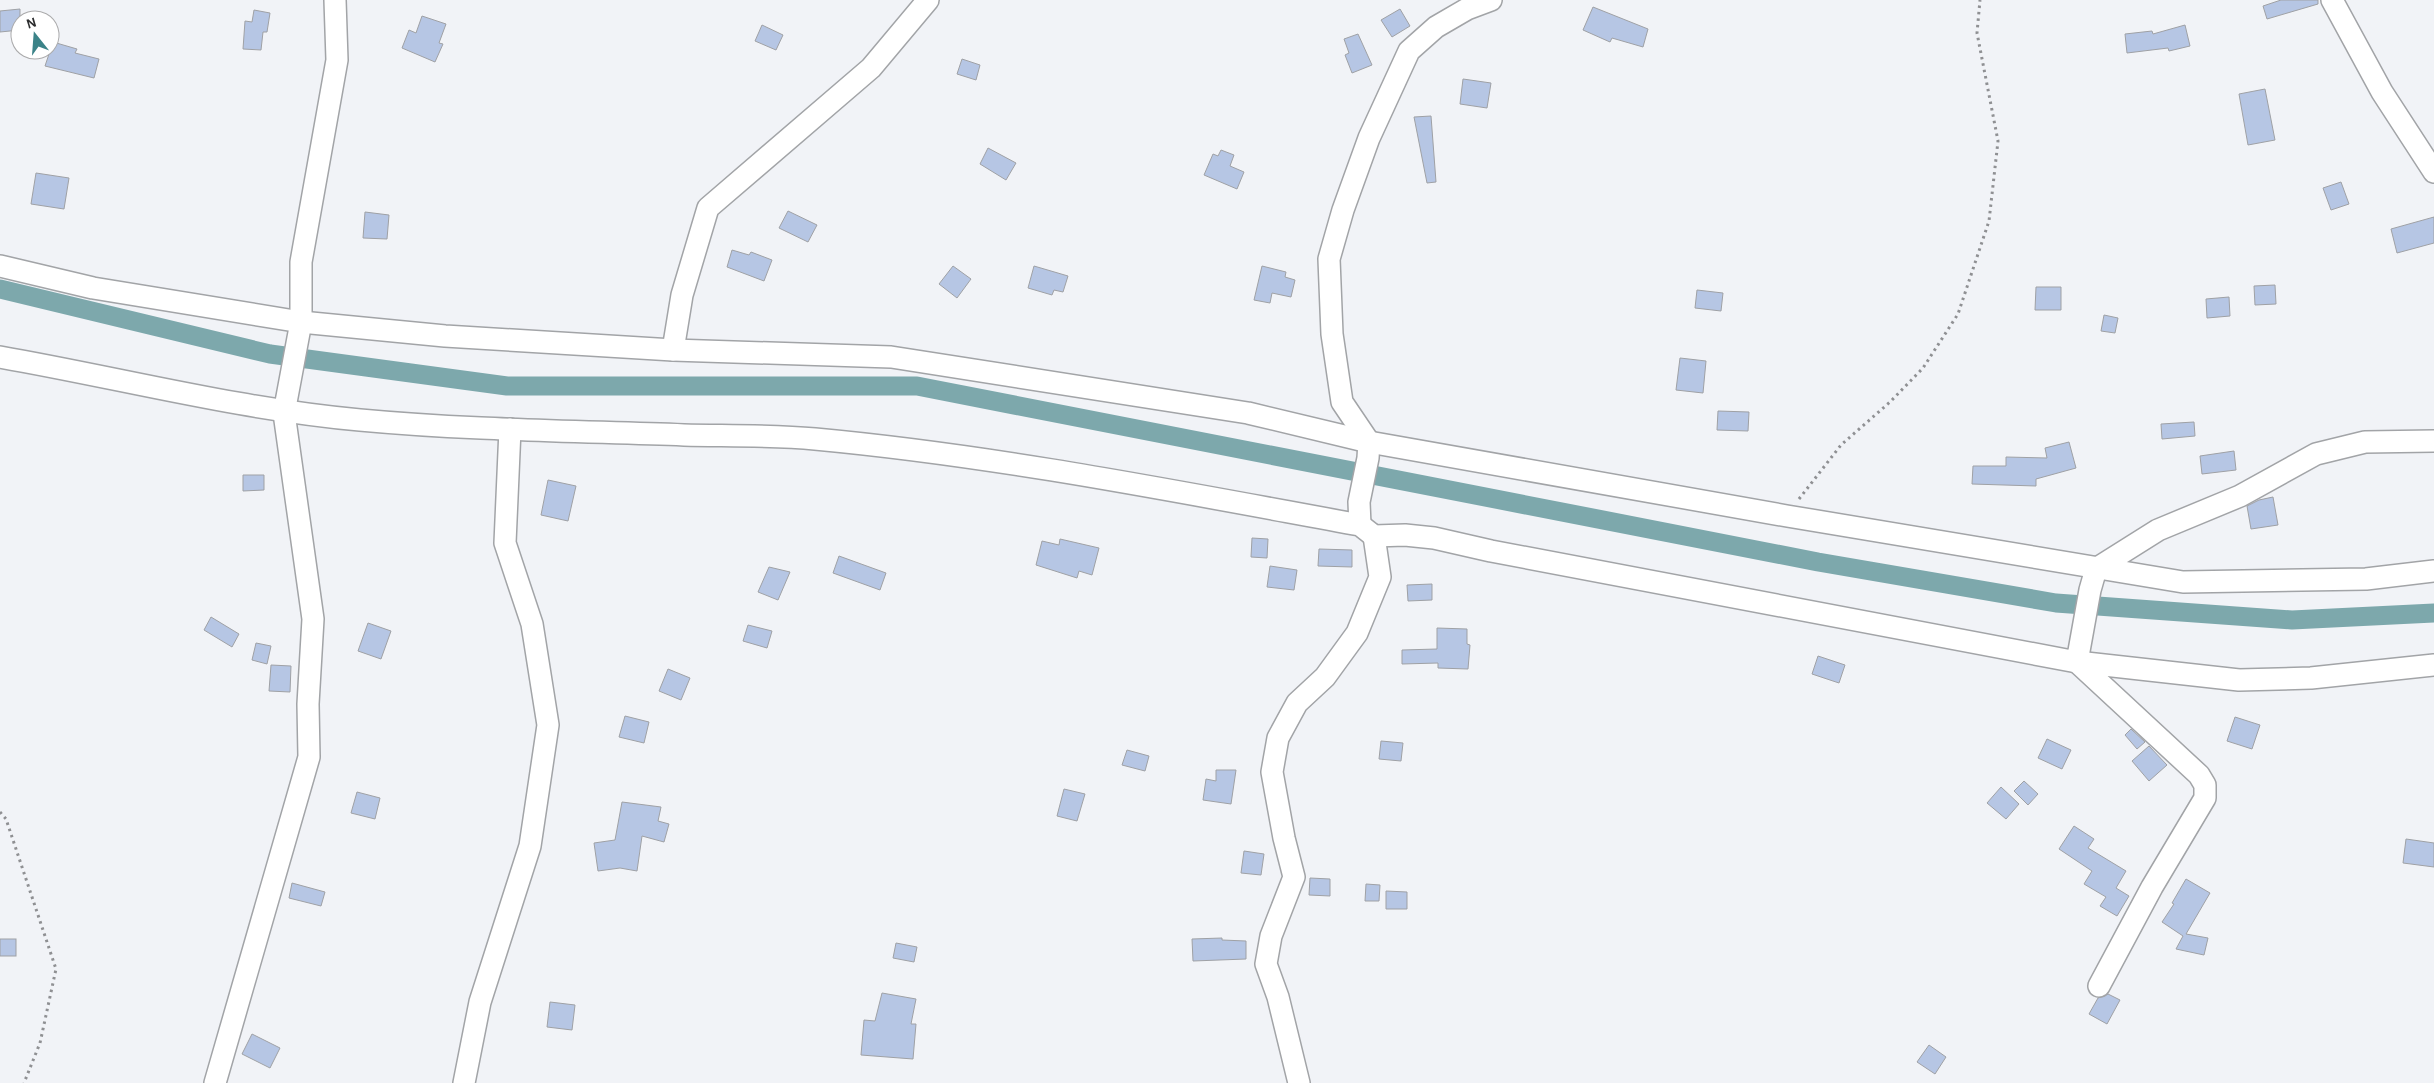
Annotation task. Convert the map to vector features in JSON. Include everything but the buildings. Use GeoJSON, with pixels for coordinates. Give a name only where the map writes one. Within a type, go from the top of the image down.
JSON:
{"type":"FeatureCollection","features":[{"type":"Feature","properties":{"kind":"street"},"geometry":{"type":"LineString","coordinates":[[215,1083],[308,757],[308,704],[313,618],[284,413],[301,322],[301,262],[326,130],[336,60],[335,0]]}},
{"type":"Feature","properties":{"kind":"street"},"geometry":{"type":"LineString","coordinates":[[673,350],[682,295],[708,208],[871,68],[928,0]]}},
{"type":"Feature","properties":{"kind":"street"},"geometry":{"type":"LineString","coordinates":[[1299,1083],[1278,998],[1266,964],[1271,936],[1294,877],[1284,838],[1272,772],[1278,738],[1297,703],[1325,678],[1357,633],[1380,577],[1359,502],[1368,458],[1369,442],[1342,402],[1332,334],[1330,259],[1338,226],[1369,138],[1409,51],[1436,27],[1467,9],[1491,0]]}},
{"type":"Feature","properties":{"kind":"street"},"geometry":{"type":"LineString","coordinates":[[2332,0],[2382,92],[2434,172]]}},
{"type":"Feature","properties":{"kind":"street"},"geometry":{"type":"LineString","coordinates":[[0,266],[93,288],[301,322],[445,336],[673,350],[891,357],[1248,413],[1369,442],[1787,516],[2183,582],[2366,579],[2434,571]]}},
{"type":"Feature","properties":{"kind":"street"},"geometry":{"type":"LineString","coordinates":[[0,357],[94,374],[284,413],[363,421],[510,429],[812,438],[1058,470],[1367,531],[1434,538],[1491,551],[2077,654],[2239,680],[2311,678],[2434,665]]}},
{"type":"Feature","properties":{"kind":"street"},"geometry":{"type":"LineString","coordinates":[[464,1083],[480,1002],[530,846],[548,725],[532,624],[505,543],[510,429]]}},
{"type":"Feature","properties":{"kind":"street"},"geometry":{"type":"LineString","coordinates":[[2077,654],[2096,568],[2158,530],[2240,496],[2316,454],[2365,442],[2434,441]]}},
{"type":"Feature","properties":{"kind":"street"},"geometry":{"type":"LineString","coordinates":[[2077,654],[2199,774],[2205,785],[2206,798],[2152,887],[2099,986]]}},
{"type":"Feature","properties":{"kind":"path"},"geometry":{"type":"LineString","coordinates":[[1787,516],[1840,444],[1890,402],[1923,368],[1958,314],[1989,221],[1998,141],[1977,33],[1980,0]]}},
{"type":"Feature","properties":{"kind":"path"},"geometry":{"type":"LineString","coordinates":[[0,812],[6,819],[56,969],[40,1042],[24,1083]]}},
{"type":"Feature","properties":{"kind":"waterway"},"geometry":{"type":"LineString","coordinates":[[0,289],[270,354],[507,386],[917,386],[1818,562],[2056,603],[2292,620],[2434,613]]}}]}
